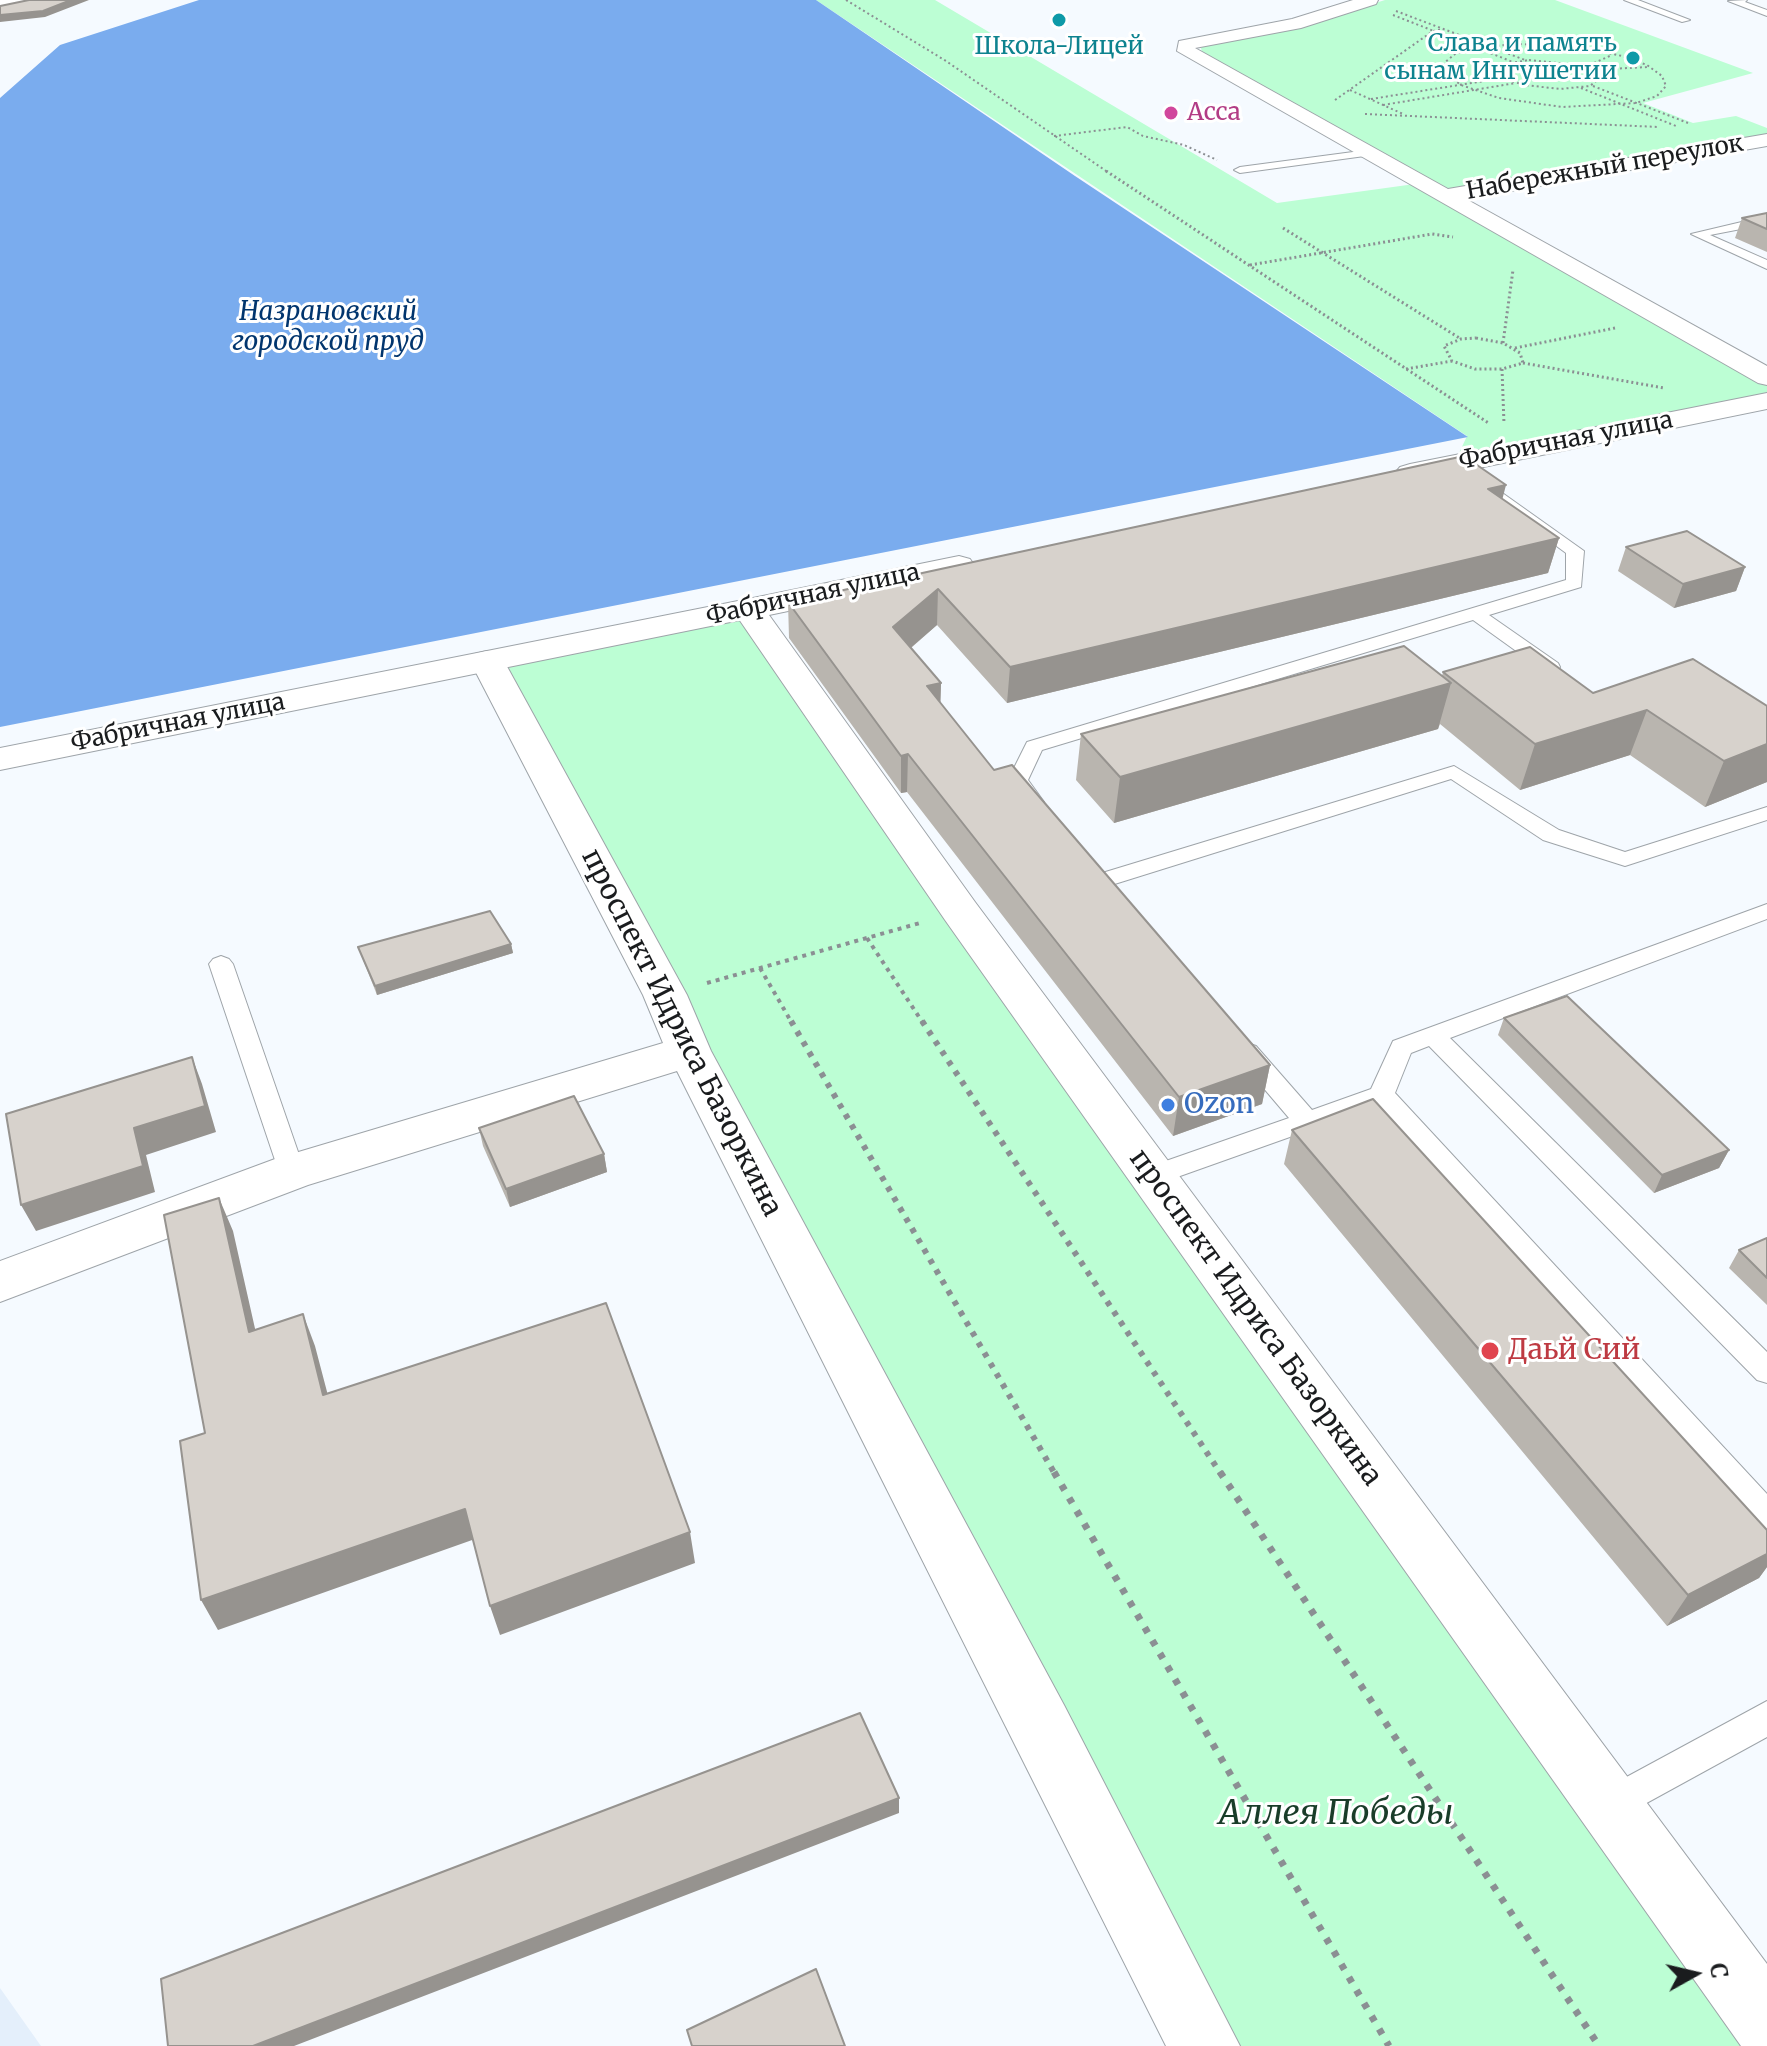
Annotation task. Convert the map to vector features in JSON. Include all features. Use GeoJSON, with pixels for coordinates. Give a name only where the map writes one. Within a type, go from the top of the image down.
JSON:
{"type":"FeatureCollection","features":[{"type":"Feature","properties":{"kind":"street"},"geometry":{"type":"LineString","coordinates":[[0,5],[24,0]]}},
{"type":"Feature","properties":{"kind":"street"},"geometry":{"type":"LineString","coordinates":[[1367,1],[1295,24],[1185,45],[1186,51],[1767,377]]}},
{"type":"Feature","properties":{"kind":"street"},"geometry":{"type":"LineString","coordinates":[[1270,12],[1295,24]]}},
{"type":"Feature","properties":{"kind":"street","name":"Набережный переулок"},"geometry":{"type":"LineString","coordinates":[[1444,196],[1767,140]]}},
{"type":"Feature","properties":{"kind":"street","name":"Фабричная улица"},"geometry":{"type":"LineString","coordinates":[[1377,479],[1454,464],[1510,442],[1767,401]]}},
{"type":"Feature","properties":{"kind":"street","name":"Фабричная улица"},"geometry":{"type":"LineString","coordinates":[[0,759],[993,559]]}},
{"type":"Feature","properties":{"kind":"street","name":"проспект Идриса Базоркина"},"geometry":{"type":"LineString","coordinates":[[748,609],[960,911],[1767,2022]]}},
{"type":"Feature","properties":{"kind":"street","name":"проспект Идриса Базоркина"},"geometry":{"type":"LineString","coordinates":[[487,661],[665,995],[689,1051],[1049,1741],[1204,2046]]}},
{"type":"Feature","properties":{"kind":"street"},"geometry":{"type":"LineString","coordinates":[[0,1282],[292,1172],[689,1051]]}},
{"type":"Feature","properties":{"kind":"lane"},"geometry":{"type":"LineString","coordinates":[[1629,0],[1685,20]]}},
{"type":"Feature","properties":{"kind":"lane"},"geometry":{"type":"LineString","coordinates":[[1742,0],[1733,1],[1767,13]]}},
{"type":"Feature","properties":{"kind":"lane"},"geometry":{"type":"LineString","coordinates":[[1240,170],[1368,153]]}},
{"type":"Feature","properties":{"kind":"lane"},"geometry":{"type":"LineString","coordinates":[[1767,220],[1697,234],[1767,265]]}},
{"type":"Feature","properties":{"kind":"lane"},"geometry":{"type":"LineString","coordinates":[[1044,814],[1018,780],[1034,746],[1575,583],[1575,551],[1454,464]]}},
{"type":"Feature","properties":{"kind":"lane"},"geometry":{"type":"LineString","coordinates":[[1475,613],[1569,680]]}},
{"type":"Feature","properties":{"kind":"lane"},"geometry":{"type":"LineString","coordinates":[[1097,882],[1454,772],[1551,835],[1625,859],[1767,813]]}},
{"type":"Feature","properties":{"kind":"lane"},"geometry":{"type":"LineString","coordinates":[[1382,1095],[1388,1074],[1402,1047],[1767,911]]}},
{"type":"Feature","properties":{"kind":"lane"},"geometry":{"type":"LineString","coordinates":[[221,964],[292,1172]]}},
{"type":"Feature","properties":{"kind":"lane"},"geometry":{"type":"LineString","coordinates":[[1432,1035],[1767,1371]]}},
{"type":"Feature","properties":{"kind":"lane"},"geometry":{"type":"LineString","coordinates":[[1233,1037],[1306,1120]]}},
{"type":"Feature","properties":{"kind":"lane"},"geometry":{"type":"LineString","coordinates":[[1152,1176],[1382,1095]]}},
{"type":"Feature","properties":{"kind":"lane"},"geometry":{"type":"LineString","coordinates":[[1382,1095],[1767,1516]]}},
{"type":"Feature","properties":{"kind":"lane"},"geometry":{"type":"LineString","coordinates":[[1609,1805],[1767,1718]]}},
{"type":"Feature","properties":{"kind":"path"},"geometry":{"type":"LineString","coordinates":[[846,0],[946,61],[1510,442]]}},
{"type":"Feature","properties":{"kind":"path"},"geometry":{"type":"LineString","coordinates":[[1367,1],[1526,60]]}},
{"type":"Feature","properties":{"kind":"path"},"geometry":{"type":"LineString","coordinates":[[1367,1],[1513,62]]}},
{"type":"Feature","properties":{"kind":"path"},"geometry":{"type":"LineString","coordinates":[[1345,105],[1335,100],[1433,31],[1444,29]]}},
{"type":"Feature","properties":{"kind":"path"},"geometry":{"type":"LineString","coordinates":[[1555,45],[1613,54],[1649,67],[1662,76],[1666,86],[1657,96],[1636,103],[1551,106],[1474,90],[1446,74],[1444,63],[1455,54],[1489,46],[1555,45]]}},
{"type":"Feature","properties":{"kind":"path"},"geometry":{"type":"LineString","coordinates":[[1584,67],[1613,54]]}},
{"type":"Feature","properties":{"kind":"path"},"geometry":{"type":"LineString","coordinates":[[1526,60],[1584,67],[1600,78],[1592,85],[1580,88],[1542,88],[1517,83],[1498,72],[1499,68],[1513,62],[1526,60]]}},
{"type":"Feature","properties":{"kind":"path"},"geometry":{"type":"LineString","coordinates":[[1590,70],[1649,67]]}},
{"type":"Feature","properties":{"kind":"path"},"geometry":{"type":"LineString","coordinates":[[1371,99],[1504,78]]}},
{"type":"Feature","properties":{"kind":"path"},"geometry":{"type":"LineString","coordinates":[[1383,105],[1517,83]]}},
{"type":"Feature","properties":{"kind":"path"},"geometry":{"type":"LineString","coordinates":[[1355,109],[1365,114],[1407,116],[1679,127],[1692,125],[1592,85]]}},
{"type":"Feature","properties":{"kind":"path"},"geometry":{"type":"LineString","coordinates":[[1580,88],[1679,127]]}},
{"type":"Feature","properties":{"kind":"path"},"geometry":{"type":"LineString","coordinates":[[1349,90],[1407,116]]}},
{"type":"Feature","properties":{"kind":"path"},"geometry":{"type":"LineString","coordinates":[[1053,136],[1127,127],[1143,136],[1184,145],[1240,170]]}},
{"type":"Feature","properties":{"kind":"path"},"geometry":{"type":"LineString","coordinates":[[1283,228],[1461,339],[1503,343],[1520,353],[1523,363]]}},
{"type":"Feature","properties":{"kind":"path"},"geometry":{"type":"LineString","coordinates":[[1249,265],[1432,234],[1460,239]]}},
{"type":"Feature","properties":{"kind":"path"},"geometry":{"type":"LineString","coordinates":[[1503,343],[1514,264]]}},
{"type":"Feature","properties":{"kind":"path"},"geometry":{"type":"LineString","coordinates":[[1513,348],[1663,318]]}},
{"type":"Feature","properties":{"kind":"path"},"geometry":{"type":"LineString","coordinates":[[1452,361],[1444,346],[1461,339]]}},
{"type":"Feature","properties":{"kind":"path"},"geometry":{"type":"LineString","coordinates":[[1406,369],[1452,361],[1475,369],[1502,369],[1523,363],[1676,390]]}},
{"type":"Feature","properties":{"kind":"path"},"geometry":{"type":"LineString","coordinates":[[1502,369],[1510,442]]}},
{"type":"Feature","properties":{"kind":"path"},"geometry":{"type":"LineString","coordinates":[[665,995],[960,911]]}},
{"type":"Feature","properties":{"kind":"path"},"geometry":{"type":"LineString","coordinates":[[867,938],[1599,2046]]}},
{"type":"Feature","properties":{"kind":"path"},"geometry":{"type":"LineString","coordinates":[[760,968],[1389,2046]]}},
{"type":"Feature","properties":{"kind":"shaded area"},"geometry":{"type":"Polygon","coordinates":[[[0,1988],[41,2046],[0,2046],[0,1988]]]}},
{"type":"Feature","properties":{"kind":"green space"},"geometry":{"type":"Polygon","coordinates":[[[816,0],[935,0],[1277,203],[1422,183],[1767,377],[1767,401],[1454,464],[1467,436],[816,0]]]}},
{"type":"Feature","properties":{"kind":"green space"},"geometry":{"type":"Polygon","coordinates":[[[1385,0],[1555,0],[1753,73],[1643,103],[1693,123],[1736,116],[1767,128],[1767,137],[1450,190],[1202,52],[1204,44],[1296,28],[1385,0]]]}},
{"type":"Feature","properties":{"kind":"green space","name":"Аллея Победы"},"geometry":{"type":"Polygon","coordinates":[[[748,609],[1767,2046],[1201,2046],[487,661],[748,609]]]}},
{"type":"Feature","properties":{"kind":"water","name":"Назрановский городской пруд"},"geometry":{"type":"Polygon","coordinates":[[[199,0],[816,0],[1468,437],[0,727],[0,98],[60,45],[199,0]]]}},
{"type":"Feature","properties":{"kind":"building"},"geometry":{"type":"Polygon","coordinates":[[[29,0],[71,0],[43,11],[0,15],[0,6],[29,0]]]}},
{"type":"Feature","properties":{"kind":"building"},"geometry":{"type":"Polygon","coordinates":[[[1767,213],[1767,229],[1742,218],[1767,213]]]}},
{"type":"Feature","properties":{"kind":"building"},"geometry":{"type":"Polygon","coordinates":[[[1464,456],[1506,485],[1488,489],[1559,538],[1010,667],[938,589],[893,627],[941,683],[927,686],[994,770],[1012,765],[1270,1065],[1179,1097],[908,754],[901,756],[788,602],[1464,456]]]}},
{"type":"Feature","properties":{"kind":"building"},"geometry":{"type":"Polygon","coordinates":[[[1687,531],[1745,567],[1683,584],[1626,547],[1687,531]]]}},
{"type":"Feature","properties":{"kind":"building"},"geometry":{"type":"Polygon","coordinates":[[[1404,646],[1451,683],[1120,777],[1081,734],[1404,646]]]}},
{"type":"Feature","properties":{"kind":"building"},"geometry":{"type":"Polygon","coordinates":[[[1530,647],[1593,693],[1693,659],[1767,706],[1767,744],[1724,761],[1647,710],[1535,744],[1443,672],[1530,647]]]}},
{"type":"Feature","properties":{"kind":"building"},"geometry":{"type":"Polygon","coordinates":[[[490,911],[511,944],[375,986],[358,947],[490,911]]]}},
{"type":"Feature","properties":{"kind":"building"},"geometry":{"type":"Polygon","coordinates":[[[1567,996],[1729,1150],[1662,1175],[1504,1018],[1567,996]]]}},
{"type":"Feature","properties":{"kind":"building"},"geometry":{"type":"Polygon","coordinates":[[[192,1057],[205,1106],[134,1128],[143,1166],[21,1205],[6,1114],[192,1057]]]}},
{"type":"Feature","properties":{"kind":"building"},"geometry":{"type":"Polygon","coordinates":[[[574,1096],[604,1154],[506,1189],[479,1128],[574,1096]]]}},
{"type":"Feature","properties":{"kind":"building"},"geometry":{"type":"Polygon","coordinates":[[[1373,1099],[1767,1530],[1767,1554],[1688,1595],[1292,1130],[1373,1099]]]}},
{"type":"Feature","properties":{"kind":"building"},"geometry":{"type":"Polygon","coordinates":[[[219,1198],[249,1332],[303,1314],[323,1395],[606,1303],[690,1532],[490,1606],[465,1509],[201,1600],[180,1441],[205,1433],[164,1215],[219,1198]]]}},
{"type":"Feature","properties":{"kind":"building"},"geometry":{"type":"Polygon","coordinates":[[[1767,1238],[1767,1278],[1739,1250],[1767,1238]]]}},
{"type":"Feature","properties":{"kind":"building"},"geometry":{"type":"Polygon","coordinates":[[[860,1713],[899,1798],[253,2046],[168,2046],[161,1979],[860,1713]]]}},
{"type":"Feature","properties":{"kind":"building"},"geometry":{"type":"Polygon","coordinates":[[[816,1969],[845,2046],[692,2046],[687,2030],[816,1969]]]}},
{"type":"Feature","properties":{"kind":"place","name":"Школа-Лицей"},"geometry":{"type":"Point","coordinates":[1059,20]}},
{"type":"Feature","properties":{"kind":"place","name":"Слава и память сынам Ингушетии"},"geometry":{"type":"Point","coordinates":[1633,58]}},
{"type":"Feature","properties":{"kind":"place","name":"Асса"},"geometry":{"type":"Point","coordinates":[1171,113]}},
{"type":"Feature","properties":{"kind":"place","name":"Ozon"},"geometry":{"type":"Point","coordinates":[1168,1105]}},
{"type":"Feature","properties":{"kind":"place","name":"Даьй Сий"},"geometry":{"type":"Point","coordinates":[1490,1351]}}]}
